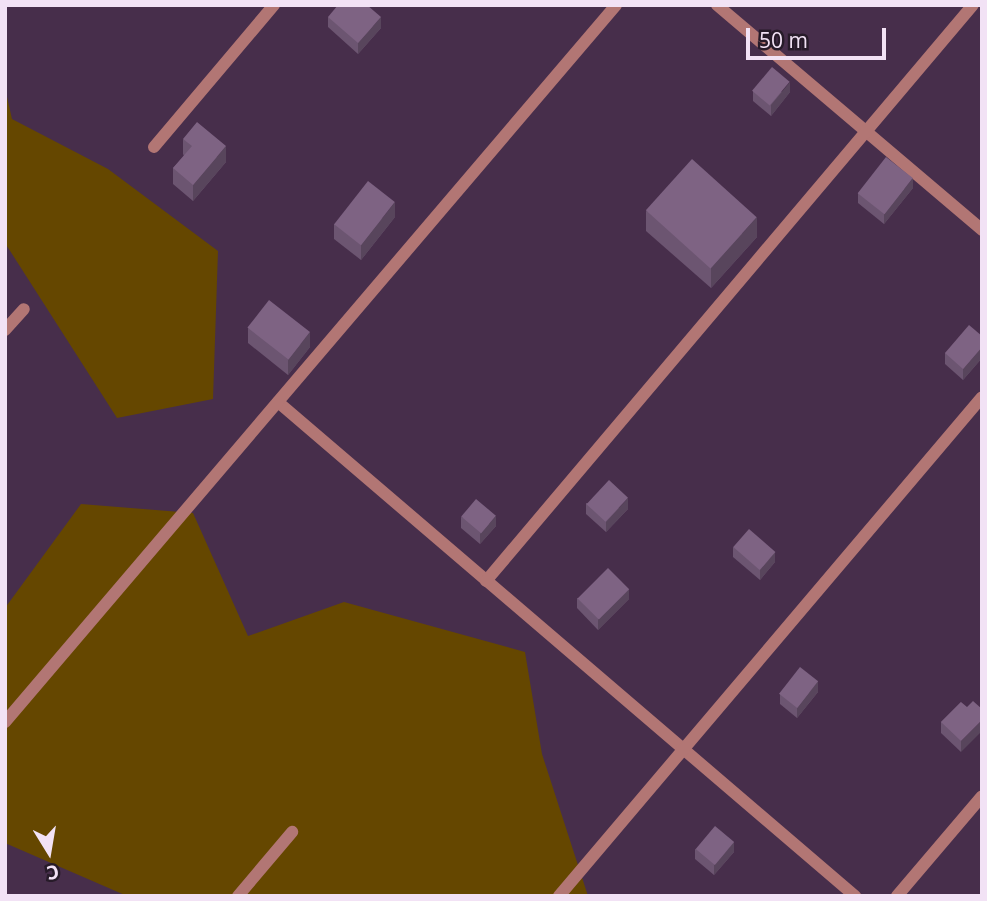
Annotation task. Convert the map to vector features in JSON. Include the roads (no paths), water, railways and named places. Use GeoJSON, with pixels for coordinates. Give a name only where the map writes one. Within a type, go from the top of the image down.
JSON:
{"type":"FeatureCollection","features":[{"type":"Feature","properties":{"kind":"lane"},"geometry":{"type":"LineString","coordinates":[[154,146],[274,5]]}},
{"type":"Feature","properties":{"kind":"lane"},"geometry":{"type":"LineString","coordinates":[[5,722],[616,5]]}},
{"type":"Feature","properties":{"kind":"lane"},"geometry":{"type":"LineString","coordinates":[[717,5],[864,134],[982,230]]}},
{"type":"Feature","properties":{"kind":"lane"},"geometry":{"type":"LineString","coordinates":[[486,581],[973,5]]}},
{"type":"Feature","properties":{"kind":"lane"},"geometry":{"type":"LineString","coordinates":[[5,330],[24,309]]}},
{"type":"Feature","properties":{"kind":"lane"},"geometry":{"type":"LineString","coordinates":[[559,896],[982,397]]}},
{"type":"Feature","properties":{"kind":"lane"},"geometry":{"type":"LineString","coordinates":[[278,402],[855,896]]}},
{"type":"Feature","properties":{"kind":"lane"},"geometry":{"type":"LineString","coordinates":[[897,896],[982,796]]}},
{"type":"Feature","properties":{"kind":"lane"},"geometry":{"type":"LineString","coordinates":[[238,896],[292,832]]}}]}
